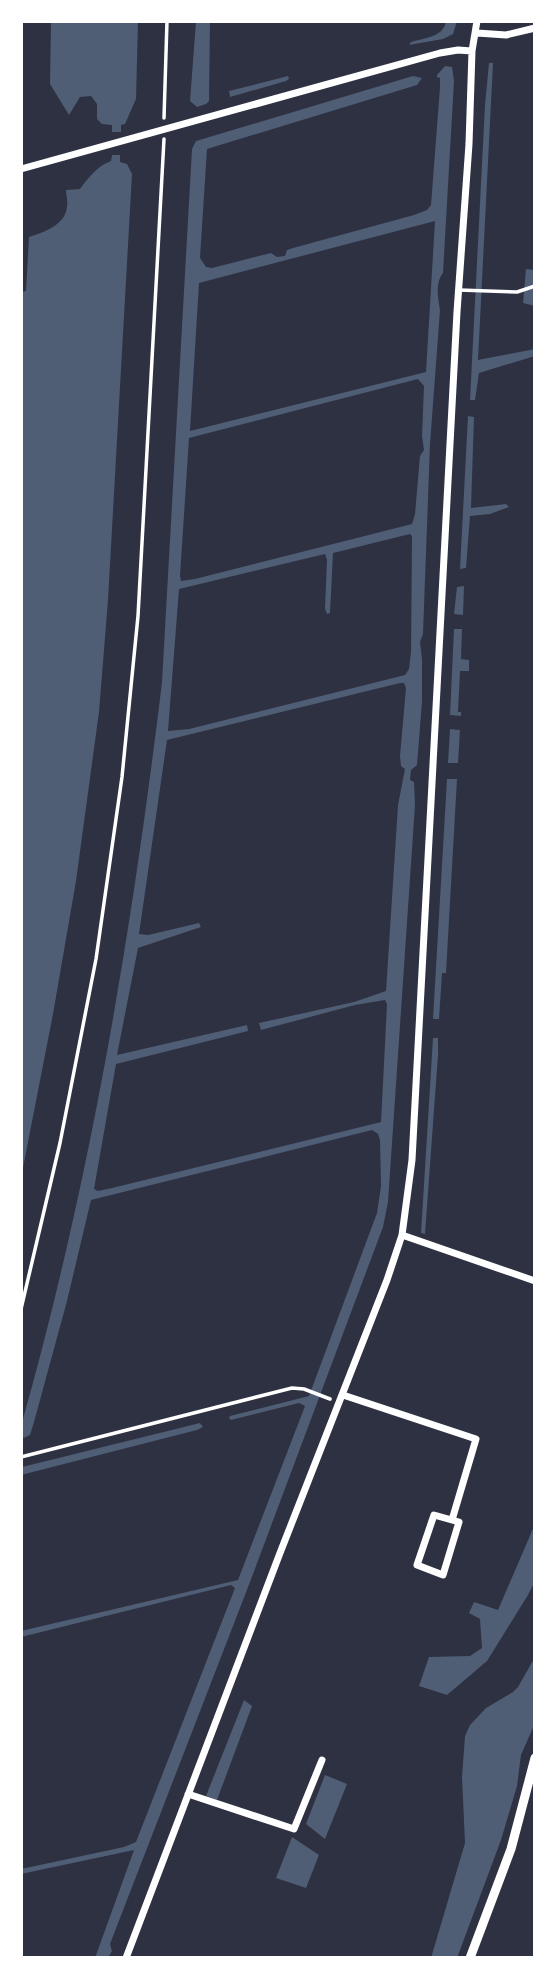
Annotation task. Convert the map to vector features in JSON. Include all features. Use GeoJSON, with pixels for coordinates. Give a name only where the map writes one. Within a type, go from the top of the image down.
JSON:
{"type":"FeatureCollection","features":[{"type":"Feature","properties":{"kind":"street"},"geometry":{"type":"LineString","coordinates":[[126,1958],[402,1236],[412,1160],[472,51],[477,21]]}},
{"type":"Feature","properties":{"kind":"street"},"geometry":{"type":"LineString","coordinates":[[477,33],[506,35],[535,28]]}},
{"type":"Feature","properties":{"kind":"street"},"geometry":{"type":"LineString","coordinates":[[21,169],[440,53],[472,51]]}},
{"type":"Feature","properties":{"kind":"street"},"geometry":{"type":"LineString","coordinates":[[402,1236],[535,1281]]}},
{"type":"Feature","properties":{"kind":"street"},"geometry":{"type":"LineString","coordinates":[[343,1395],[476,1439],[452,1520]]}},
{"type":"Feature","properties":{"kind":"street"},"geometry":{"type":"LineString","coordinates":[[434,1515],[452,1520],[460,1522],[443,1575],[417,1565],[434,1515]]}},
{"type":"Feature","properties":{"kind":"street"},"geometry":{"type":"LineString","coordinates":[[470,1958],[511,1849],[535,1758]]}},
{"type":"Feature","properties":{"kind":"street"},"geometry":{"type":"LineString","coordinates":[[188,1794],[294,1829],[322,1759]]}},
{"type":"Feature","properties":{"kind":"lane"},"geometry":{"type":"LineString","coordinates":[[459,290],[517,292],[535,286]]}},
{"type":"Feature","properties":{"kind":"path"},"geometry":{"type":"LineString","coordinates":[[21,1309],[60,1143],[96,959],[122,776],[139,603],[164,130],[167,21]]}},
{"type":"Feature","properties":{"kind":"path"},"geometry":{"type":"LineString","coordinates":[[21,1457],[292,1388],[304,1389],[326,1397]]}},
{"type":"Feature","properties":{"kind":"water"},"geometry":{"type":"Polygon","coordinates":[[[51,21],[138,21],[136,99],[125,124],[121,125],[121,132],[112,132],[112,125],[102,124],[97,119],[97,104],[91,96],[80,97],[69,115],[50,84],[51,21]]]}},
{"type":"Feature","properties":{"kind":"water"},"geometry":{"type":"Polygon","coordinates":[[[196,21],[210,21],[209,101],[197,107],[190,101],[196,21]]]}},
{"type":"Feature","properties":{"kind":"water"},"geometry":{"type":"Polygon","coordinates":[[[446,21],[457,21],[453,34],[443,39],[409,45],[437,34],[446,21]]]}},
{"type":"Feature","properties":{"kind":"water"},"geometry":{"type":"Polygon","coordinates":[[[489,63],[493,63],[478,360],[535,349],[535,356],[479,373],[475,400],[470,400],[485,105],[489,63]]]}},
{"type":"Feature","properties":{"kind":"water"},"geometry":{"type":"Polygon","coordinates":[[[445,66],[452,67],[454,81],[443,273],[438,291],[440,310],[430,444],[423,634],[420,642],[422,702],[417,765],[411,770],[410,780],[414,782],[415,805],[388,1202],[383,1227],[250,1582],[110,1944],[112,1951],[108,1958],[95,1958],[134,1850],[21,1874],[21,1869],[124,1847],[136,1842],[235,1588],[231,1585],[21,1637],[21,1631],[238,1580],[305,1406],[299,1403],[231,1420],[229,1418],[309,1396],[377,1213],[381,1186],[380,1140],[378,1134],[372,1130],[91,1200],[34,1422],[30,1435],[24,1438],[21,1436],[21,1426],[46,1335],[88,1150],[122,963],[150,776],[162,682],[192,149],[196,141],[413,76],[422,78],[417,85],[207,149],[200,258],[206,267],[212,268],[271,253],[277,257],[285,256],[287,250],[293,248],[427,210],[431,205],[440,87],[440,78],[437,75],[445,66]],[[435,221],[199,283],[190,431],[426,372],[435,221]],[[418,379],[189,438],[181,581],[412,524],[420,456],[424,450],[424,386],[418,379]],[[410,534],[333,553],[330,613],[327,614],[325,554],[179,589],[168,731],[189,729],[405,675],[409,669],[411,652],[412,536],[410,534]],[[404,683],[167,740],[139,934],[148,935],[199,923],[201,927],[138,948],[117,1055],[247,1025],[248,1031],[116,1064],[94,1189],[98,1191],[381,1122],[387,1004],[385,1000],[355,1005],[261,1030],[259,1023],[354,1002],[386,991],[398,805],[405,769],[401,766],[400,756],[406,688],[404,683]]]}},
{"type":"Feature","properties":{"kind":"water"},"geometry":{"type":"Polygon","coordinates":[[[288,76],[286,81],[230,97],[229,91],[288,76]]]}},
{"type":"Feature","properties":{"kind":"water"},"geometry":{"type":"Polygon","coordinates":[[[112,155],[120,155],[120,162],[127,164],[132,174],[108,600],[99,712],[76,881],[21,1178],[21,292],[26,291],[29,237],[58,223],[66,213],[66,190],[80,189],[97,169],[111,161],[112,155]]]}},
{"type":"Feature","properties":{"kind":"water"},"geometry":{"type":"Polygon","coordinates":[[[526,269],[535,270],[535,306],[523,303],[526,269]]]}},
{"type":"Feature","properties":{"kind":"water"},"geometry":{"type":"Polygon","coordinates":[[[468,416],[474,417],[471,508],[506,504],[509,507],[490,514],[470,516],[466,568],[460,569],[468,416]]]}},
{"type":"Feature","properties":{"kind":"water"},"geometry":{"type":"Polygon","coordinates":[[[464,586],[463,615],[454,614],[457,587],[464,586]]]}},
{"type":"Feature","properties":{"kind":"water"},"geometry":{"type":"Polygon","coordinates":[[[454,629],[462,629],[461,659],[469,660],[469,671],[460,671],[458,712],[461,712],[461,716],[450,715],[454,629]]]}},
{"type":"Feature","properties":{"kind":"water"},"geometry":{"type":"Polygon","coordinates":[[[450,729],[460,730],[458,763],[448,763],[450,729]]]}},
{"type":"Feature","properties":{"kind":"water"},"geometry":{"type":"Polygon","coordinates":[[[447,779],[457,779],[446,973],[442,973],[439,1019],[433,1019],[447,779]]]}},
{"type":"Feature","properties":{"kind":"water"},"geometry":{"type":"Polygon","coordinates":[[[433,1038],[438,1038],[438,1055],[425,1234],[421,1233],[433,1038]]]}},
{"type":"Feature","properties":{"kind":"water"},"geometry":{"type":"Polygon","coordinates":[[[200,1423],[203,1427],[197,1430],[21,1475],[22,1467],[200,1423]]]}},
{"type":"Feature","properties":{"kind":"water"},"geometry":{"type":"Polygon","coordinates":[[[535,1524],[535,1581],[487,1661],[447,1695],[419,1686],[429,1657],[470,1656],[482,1648],[480,1619],[469,1613],[474,1602],[498,1610],[535,1524]]]}},
{"type":"Feature","properties":{"kind":"water"},"geometry":{"type":"Polygon","coordinates":[[[535,1657],[535,1723],[521,1755],[517,1786],[501,1840],[457,1958],[431,1958],[465,1843],[462,1777],[465,1736],[470,1725],[486,1708],[518,1687],[535,1657]]]}},
{"type":"Feature","properties":{"kind":"water"},"geometry":{"type":"Polygon","coordinates":[[[244,1700],[252,1706],[217,1800],[206,1796],[244,1700]]]}},
{"type":"Feature","properties":{"kind":"water"},"geometry":{"type":"Polygon","coordinates":[[[325,1775],[347,1784],[325,1839],[306,1824],[325,1775]]]}},
{"type":"Feature","properties":{"kind":"water"},"geometry":{"type":"Polygon","coordinates":[[[292,1837],[319,1855],[306,1888],[276,1878],[292,1837]]]}}]}
